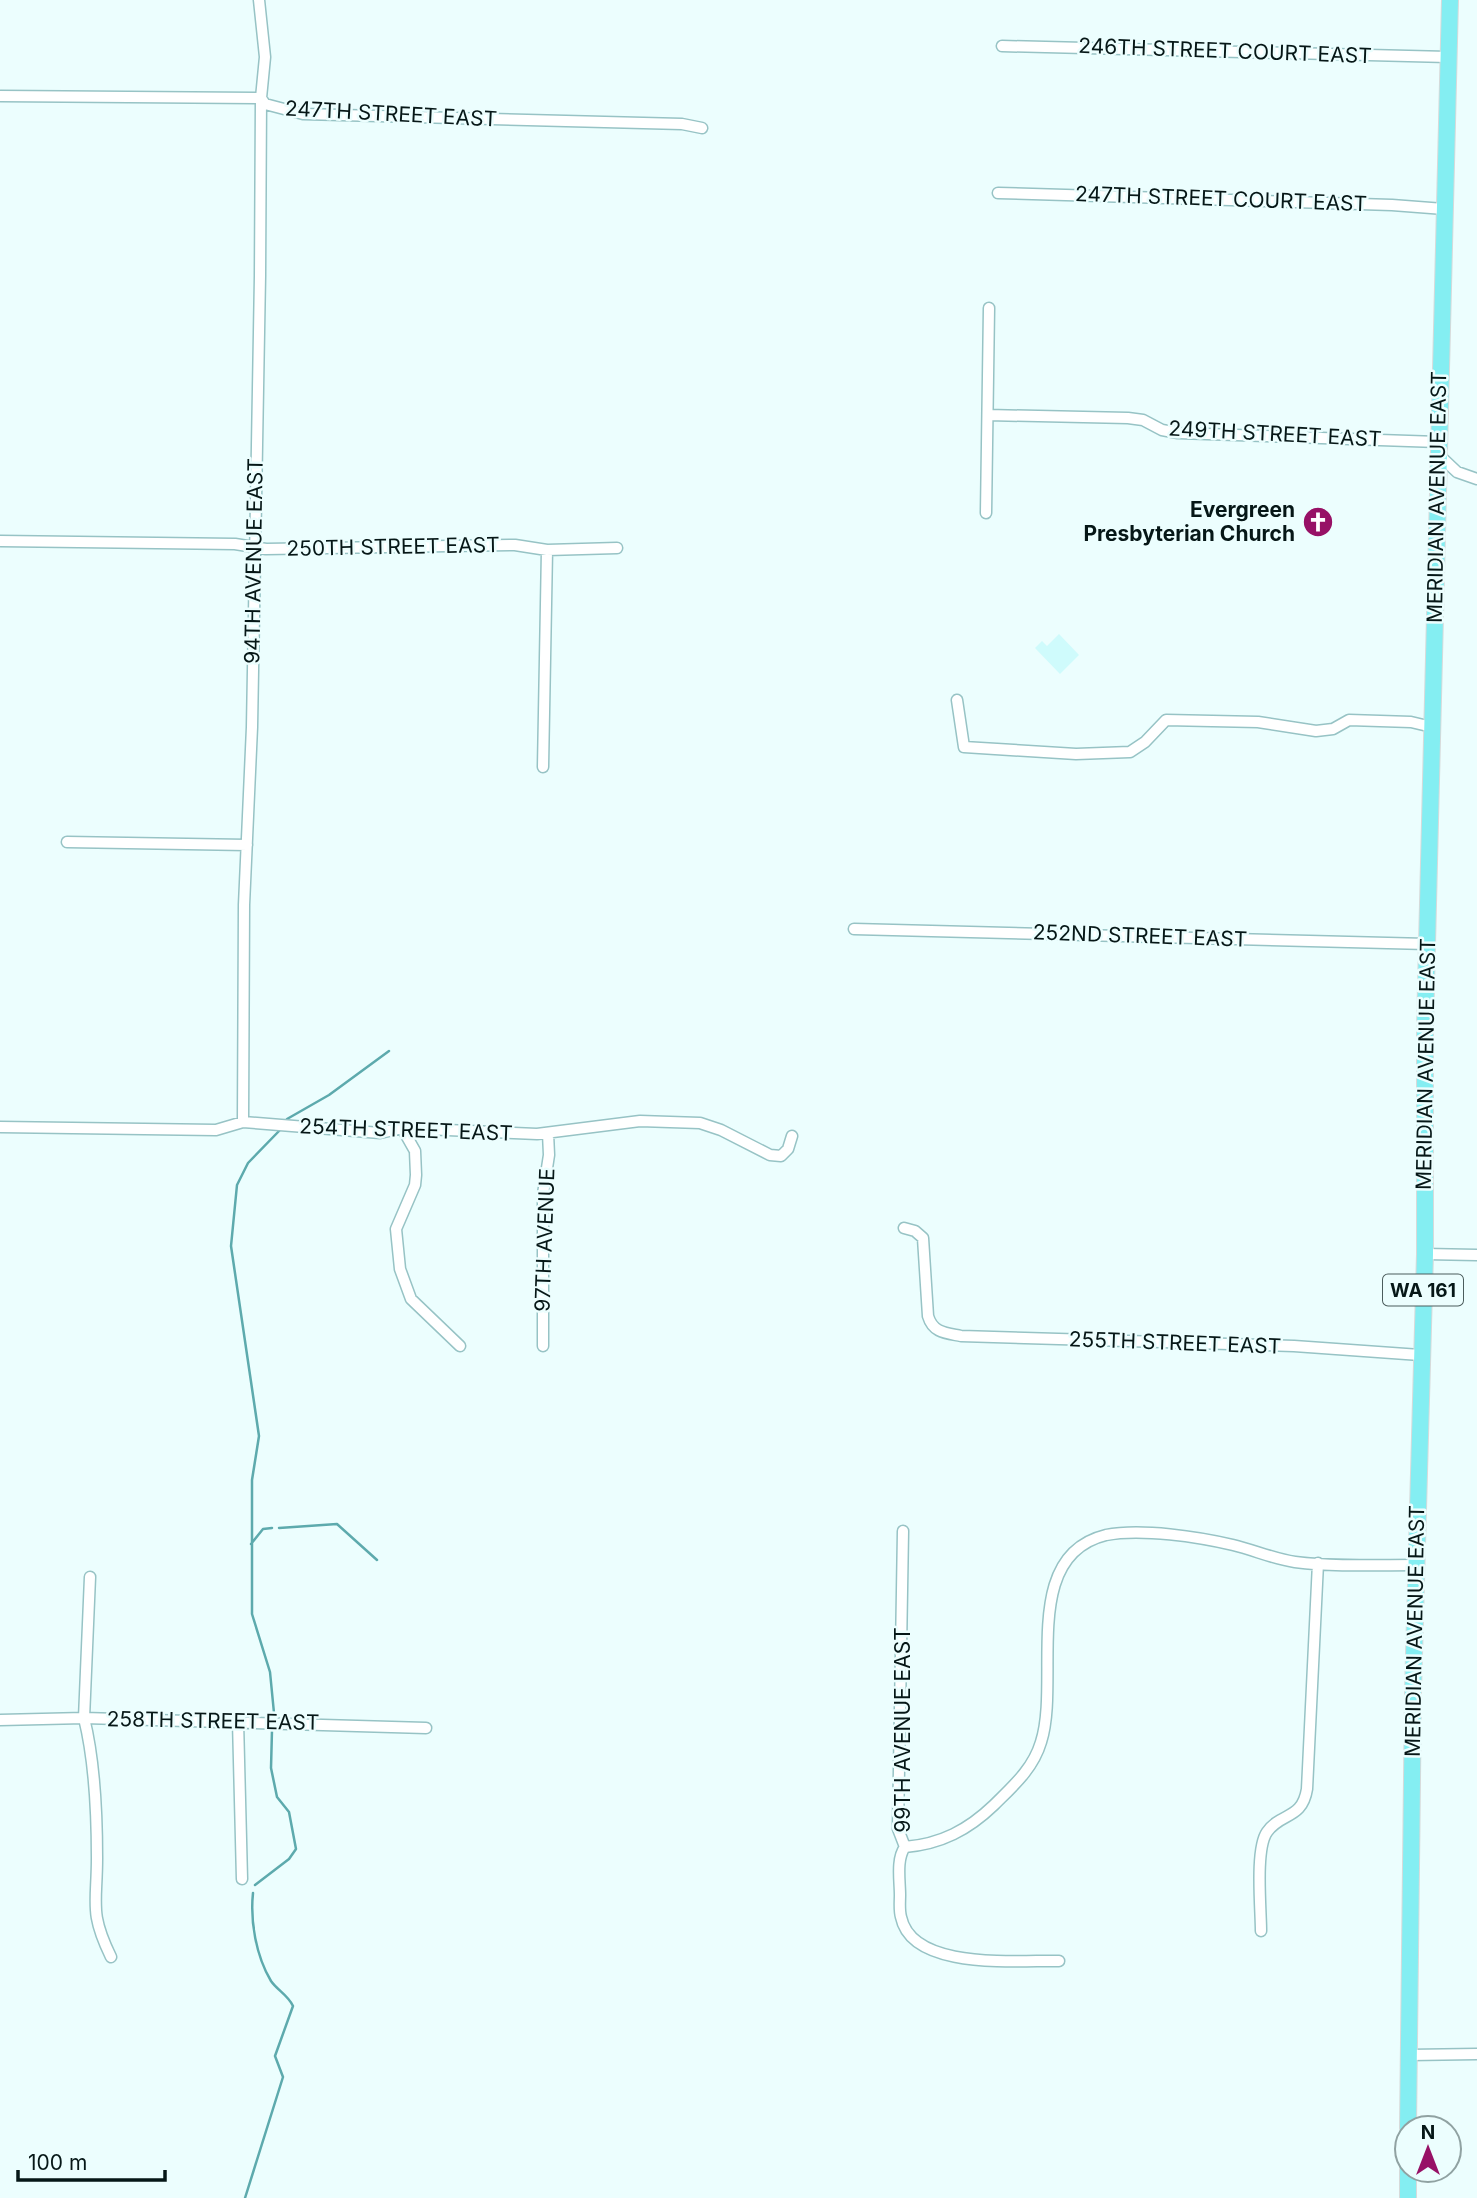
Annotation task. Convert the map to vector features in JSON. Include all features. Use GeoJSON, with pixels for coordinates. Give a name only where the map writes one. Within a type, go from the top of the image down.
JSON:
{"type":"FeatureCollection","features":[{"type":"Feature","properties":{"kind":"main road","name":"MERIDIAN AVENUE EAST"},"geometry":{"type":"LineString","coordinates":[[1408,2114],[1427,944],[1450,0]]}},
{"type":"Feature","properties":{"kind":"street","name":"94TH AVENUE EAST"},"geometry":{"type":"LineString","coordinates":[[243,1122],[261,98],[265,57],[259,0]]}},
{"type":"Feature","properties":{"kind":"street","name":"246TH STREET COURT EAST"},"geometry":{"type":"LineString","coordinates":[[1002,46],[1448,57]]}},
{"type":"Feature","properties":{"kind":"street","name":"247TH STREET EAST"},"geometry":{"type":"LineString","coordinates":[[0,96],[261,98],[265,104],[303,114],[682,124],[702,128]]}},
{"type":"Feature","properties":{"kind":"street","name":"247TH STREET COURT EAST"},"geometry":{"type":"LineString","coordinates":[[998,193],[1392,205],[1444,209]]}},
{"type":"Feature","properties":{"kind":"street"},"geometry":{"type":"LineString","coordinates":[[986,513],[989,308]]}},
{"type":"Feature","properties":{"kind":"street","name":"249TH STREET EAST"},"geometry":{"type":"LineString","coordinates":[[988,415],[1128,418],[1143,420],[1162,430],[1192,434],[1438,447]]}},
{"type":"Feature","properties":{"kind":"street"},"geometry":{"type":"LineString","coordinates":[[1438,447],[1452,468],[1477,479]]}},
{"type":"Feature","properties":{"kind":"street","name":"250TH STREET EAST"},"geometry":{"type":"LineString","coordinates":[[0,541],[254,546],[266,549],[515,545],[547,550],[617,548]]}},
{"type":"Feature","properties":{"kind":"street"},"geometry":{"type":"LineString","coordinates":[[543,767],[547,550]]}},
{"type":"Feature","properties":{"kind":"street"},"geometry":{"type":"LineString","coordinates":[[957,700],[964,747],[994,751],[1130,752],[1145,743],[1166,720],[1181,719],[1204,722],[1258,722],[1316,731],[1333,729],[1349,720],[1411,722],[1432,727]]}},
{"type":"Feature","properties":{"kind":"street"},"geometry":{"type":"LineString","coordinates":[[67,842],[247,845]]}},
{"type":"Feature","properties":{"kind":"street","name":"252ND STREET EAST"},"geometry":{"type":"LineString","coordinates":[[853,929],[1427,944]]}},
{"type":"Feature","properties":{"kind":"street","name":"254TH STREET EAST"},"geometry":{"type":"LineString","coordinates":[[0,1127],[216,1130],[243,1122],[380,1133],[402,1128],[425,1132],[548,1133],[640,1121],[700,1123],[721,1130],[770,1155],[781,1156],[788,1149],[792,1136]]}},
{"type":"Feature","properties":{"kind":"street"},"geometry":{"type":"LineString","coordinates":[[402,1128],[415,1151],[416,1175],[415,1185],[396,1229],[400,1269],[411,1299],[460,1346]]}},
{"type":"Feature","properties":{"kind":"street","name":"97TH AVENUE"},"geometry":{"type":"LineString","coordinates":[[543,1346],[544,1194],[549,1155],[548,1133]]}},
{"type":"Feature","properties":{"kind":"street","name":"255TH STREET EAST"},"geometry":{"type":"LineString","coordinates":[[904,1228],[920,1234],[926,1244],[928,1316],[933,1326],[941,1332],[961,1336],[1294,1346],[1420,1355]]}},
{"type":"Feature","properties":{"kind":"street"},"geometry":{"type":"LineString","coordinates":[[1424,1254],[1477,1255]]}},
{"type":"Feature","properties":{"kind":"street","name":"99TH AVENUE EAST"},"geometry":{"type":"LineString","coordinates":[[903,1531],[898,1829],[905,1847],[901,1859],[900,1880],[901,1917],[904,1927],[928,1949],[956,1958],[1059,1961]]}},
{"type":"Feature","properties":{"kind":"street"},"geometry":{"type":"LineString","coordinates":[[905,1847],[937,1842],[966,1829],[1007,1793],[1036,1758],[1046,1724],[1048,1625],[1054,1588],[1062,1565],[1075,1551],[1107,1535],[1151,1535],[1201,1539],[1293,1562],[1417,1565]]}},
{"type":"Feature","properties":{"kind":"street"},"geometry":{"type":"LineString","coordinates":[[1261,1931],[1262,1851],[1265,1834],[1272,1826],[1297,1812],[1307,1789],[1318,1563]]}},
{"type":"Feature","properties":{"kind":"street"},"geometry":{"type":"LineString","coordinates":[[90,1577],[84,1718],[90,1740],[94,1788],[96,1926],[111,1957]]}},
{"type":"Feature","properties":{"kind":"street","name":"258TH STREET EAST"},"geometry":{"type":"LineString","coordinates":[[0,1720],[84,1718],[426,1728]]}},
{"type":"Feature","properties":{"kind":"street"},"geometry":{"type":"LineString","coordinates":[[238,1721],[242,1879]]}},
{"type":"Feature","properties":{"kind":"street"},"geometry":{"type":"LineString","coordinates":[[1409,2055],[1477,2054]]}},
{"type":"Feature","properties":{"kind":"shaded area"},"geometry":{"type":"Polygon","coordinates":[[[1059,634],[1079,655],[1060,674],[1035,648],[1042,641],[1047,646],[1059,634]]]}},
{"type":"Feature","properties":{"kind":"waterway"},"geometry":{"type":"LineString","coordinates":[[287,1119],[329,1095],[389,1051]]}},
{"type":"Feature","properties":{"kind":"waterway"},"geometry":{"type":"LineString","coordinates":[[274,1713],[270,1672],[252,1614],[252,1480],[259,1436],[231,1246],[237,1185],[248,1163],[280,1130]]}},
{"type":"Feature","properties":{"kind":"waterway"},"geometry":{"type":"LineString","coordinates":[[279,1528],[337,1524],[377,1560]]}},
{"type":"Feature","properties":{"kind":"waterway"},"geometry":{"type":"LineString","coordinates":[[251,1544],[263,1529],[272,1528]]}},
{"type":"Feature","properties":{"kind":"waterway"},"geometry":{"type":"LineString","coordinates":[[255,1885],[289,1859],[296,1849],[289,1812],[277,1797],[271,1768],[272,1730]]}},
{"type":"Feature","properties":{"kind":"waterway"},"geometry":{"type":"LineString","coordinates":[[245,2198],[283,2077],[275,2056],[293,2006],[271,1981],[261,1961],[253,1927],[253,1893]]}},
{"type":"Feature","properties":{"kind":"place","name":"Evergreen Presbyterian Church"},"geometry":{"type":"Point","coordinates":[1318,522]}}]}
